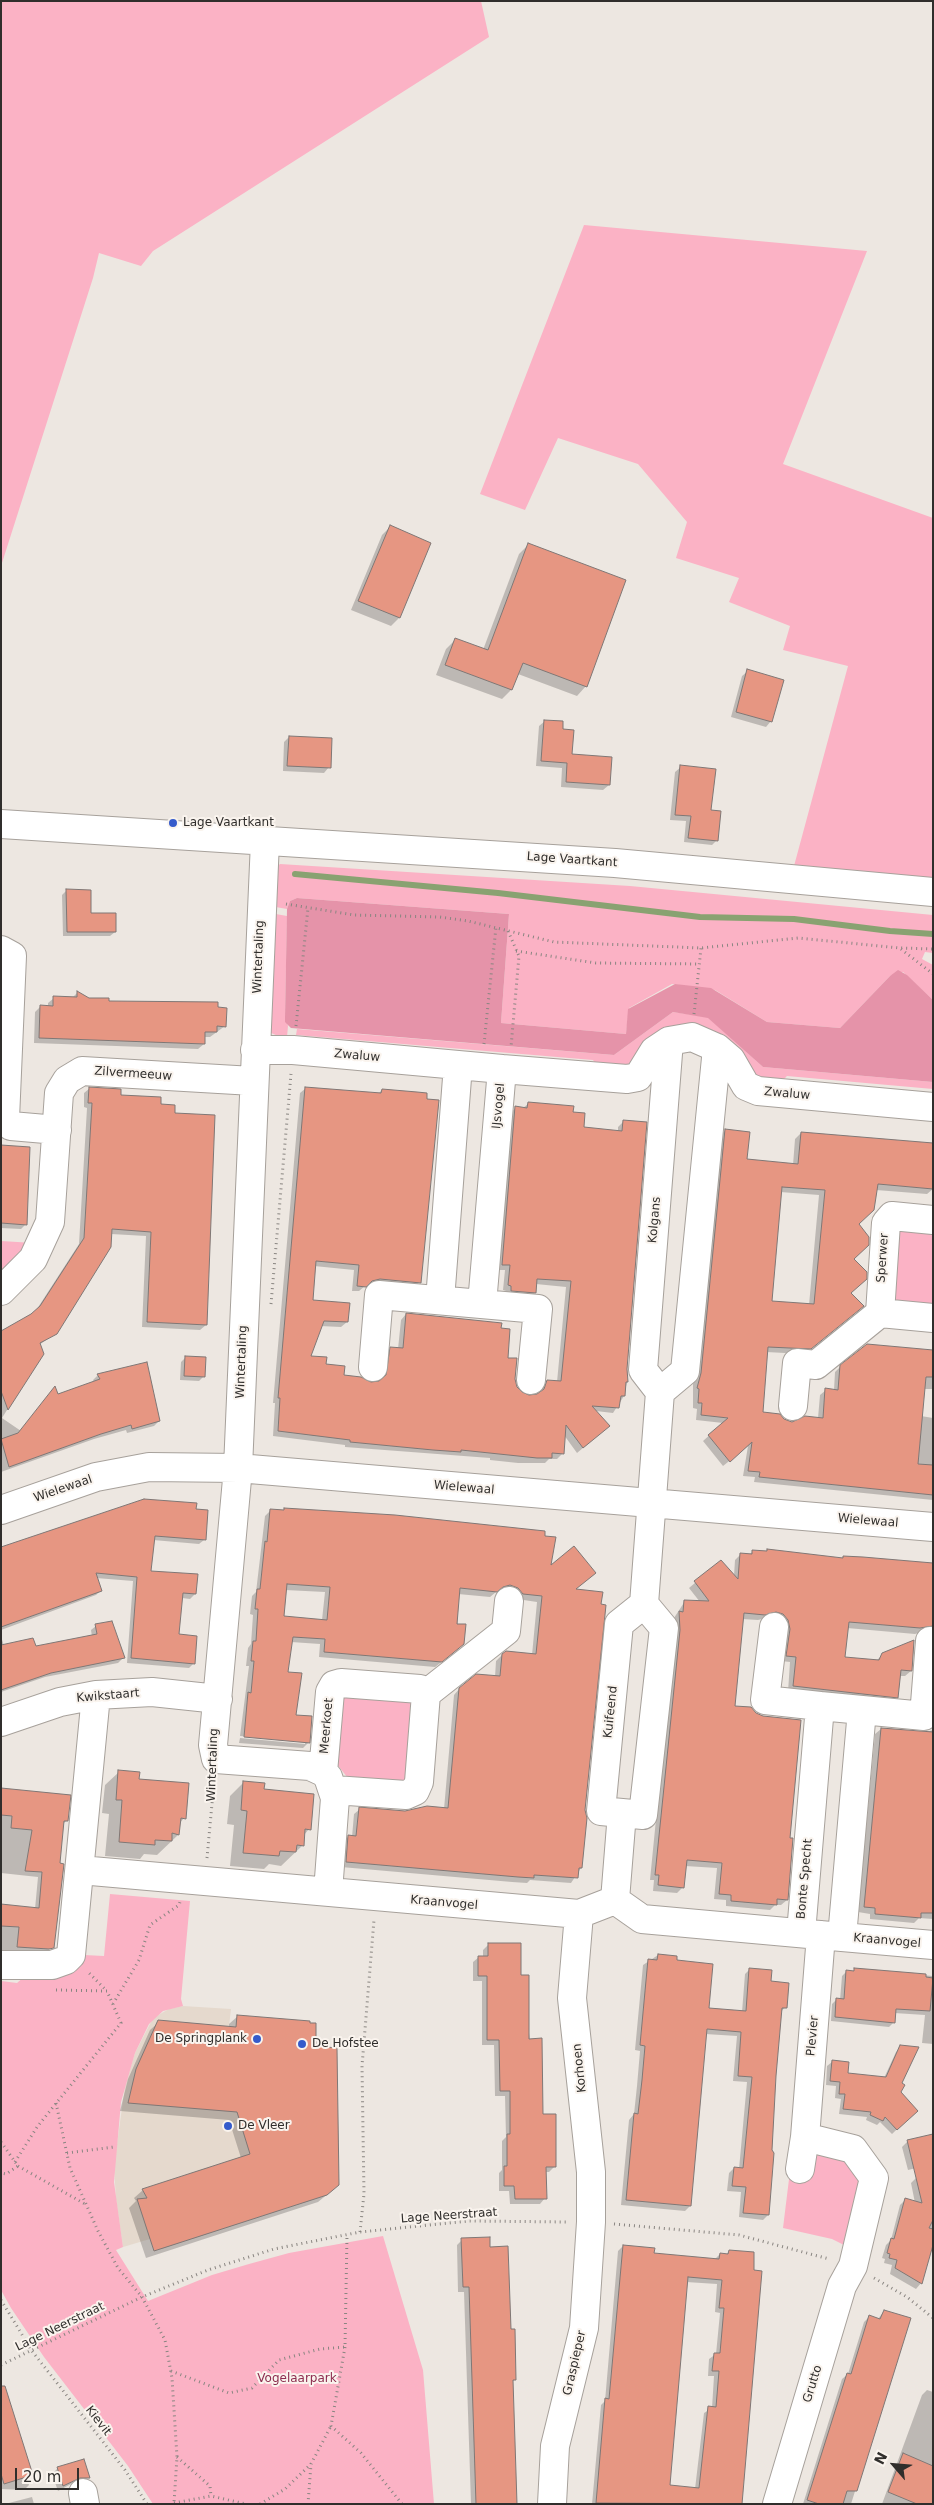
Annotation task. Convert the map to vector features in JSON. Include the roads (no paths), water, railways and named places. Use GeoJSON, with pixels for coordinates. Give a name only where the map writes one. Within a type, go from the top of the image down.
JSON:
{"type":"FeatureCollection","features":[{"type":"Feature","properties":{"kind":"street","name":"Lage Vaartkant"},"geometry":{"type":"LineString","coordinates":[[1,824],[615,863],[933,892]]}},
{"type":"Feature","properties":{"kind":"street","name":"Wintertaling"},"geometry":{"type":"LineString","coordinates":[[216,1759],[213,1746],[238,1468],[253,1081],[265,841]]}},
{"type":"Feature","properties":{"kind":"street"},"geometry":{"type":"LineString","coordinates":[[1,950],[12,956],[5,1119],[11,1126],[57,1130]]}},
{"type":"Feature","properties":{"kind":"street","name":"Zwaluw"},"geometry":{"type":"LineString","coordinates":[[256,1050],[293,1050],[627,1079],[638,1077],[654,1051],[680,1039],[717,1048],[730,1060],[746,1086],[758,1091],[933,1107]]}},
{"type":"Feature","properties":{"kind":"street","name":"Kolgans"},"geometry":{"type":"LineString","coordinates":[[660,1392],[643,1370],[680,1039]]}},
{"type":"Feature","properties":{"kind":"street"},"geometry":{"type":"LineString","coordinates":[[644,1604],[660,1392],[685,1371],[717,1048]]}},
{"type":"Feature","properties":{"kind":"street"},"geometry":{"type":"LineString","coordinates":[[440,1300],[488,1067]]}},
{"type":"Feature","properties":{"kind":"street","name":"IJsvogel"},"geometry":{"type":"LineString","coordinates":[[482,1304],[488,1067]]}},
{"type":"Feature","properties":{"kind":"street","name":"Zilvermeeuw"},"geometry":{"type":"LineString","coordinates":[[1,1291],[8,1287],[33,1259],[50,1222],[59,1093],[66,1080],[82,1071],[253,1081]]}},
{"type":"Feature","properties":{"kind":"street","name":"Sperwer"},"geometry":{"type":"LineString","coordinates":[[880,1312],[886,1223],[892,1216],[933,1220]]}},
{"type":"Feature","properties":{"kind":"street"},"geometry":{"type":"LineString","coordinates":[[373,1367],[379,1295],[538,1309],[532,1380]]}},
{"type":"Feature","properties":{"kind":"street"},"geometry":{"type":"LineString","coordinates":[[793,1406],[797,1363],[816,1365],[880,1312],[933,1318]]}},
{"type":"Feature","properties":{"kind":"street","name":"Wielewaal"},"geometry":{"type":"LineString","coordinates":[[1,1510],[96,1477],[149,1467],[238,1468],[933,1527]]}},
{"type":"Feature","properties":{"kind":"street"},"geometry":{"type":"LineString","coordinates":[[426,1694],[506,1631],[509,1601]]}},
{"type":"Feature","properties":{"kind":"street","name":"Kuifeend"},"geometry":{"type":"LineString","coordinates":[[644,1604],[664,1628],[643,1815],[601,1811],[619,1624],[644,1604]]}},
{"type":"Feature","properties":{"kind":"street"},"geometry":{"type":"LineString","coordinates":[[774,1627],[766,1700],[924,1716],[930,1641]]}},
{"type":"Feature","properties":{"kind":"street","name":"Meerkoet"},"geometry":{"type":"LineString","coordinates":[[216,1759],[310,1766],[328,1781],[406,1796],[415,1792],[419,1782],[426,1694],[420,1689],[341,1682],[334,1685],[330,1692],[328,1781],[332,1896]]}},
{"type":"Feature","properties":{"kind":"street","name":"Kwikstaart"},"geometry":{"type":"LineString","coordinates":[[1,1722],[60,1702],[96,1695],[152,1692],[218,1699]]}},
{"type":"Feature","properties":{"kind":"street"},"geometry":{"type":"LineString","coordinates":[[1,1965],[52,1965],[66,1960],[71,1955],[96,1695]]}},
{"type":"Feature","properties":{"kind":"street","name":"Bonte Specht"},"geometry":{"type":"LineString","coordinates":[[820,1706],[821,1935]]}},
{"type":"Feature","properties":{"kind":"street"},"geometry":{"type":"LineString","coordinates":[[821,1935],[862,1710]]}},
{"type":"Feature","properties":{"kind":"street"},"geometry":{"type":"LineString","coordinates":[[615,1900],[622,1813]]}},
{"type":"Feature","properties":{"kind":"street","name":"Kraanvogel"},"geometry":{"type":"LineString","coordinates":[[80,1870],[332,1896],[376,1897],[579,1914],[615,1900],[642,1918],[933,1945]]}},
{"type":"Feature","properties":{"kind":"street","name":"Korhoen"},"geometry":{"type":"LineString","coordinates":[[579,1914],[572,1998],[591,2172],[591,2222]]}},
{"type":"Feature","properties":{"kind":"street","name":"Plevier"},"geometry":{"type":"LineString","coordinates":[[800,2169],[805,2136],[821,1935]]}},
{"type":"Feature","properties":{"kind":"street","name":"Grutto"},"geometry":{"type":"LineString","coordinates":[[777,2504],[842,2286],[853,2266],[874,2178],[853,2148],[805,2136]]}},
{"type":"Feature","properties":{"kind":"street","name":"Graspieper"},"geometry":{"type":"LineString","coordinates":[[552,2504],[555,2446],[584,2328],[591,2222]]}},
{"type":"Feature","properties":{"kind":"waterway"},"geometry":{"type":"LineString","coordinates":[[295,874],[498,893],[700,917],[794,919],[890,931],[933,934]]}},
{"type":"Feature","properties":{"kind":"place","name":"Lage Vaartkant"},"geometry":{"type":"Point","coordinates":[173,823]}},
{"type":"Feature","properties":{"kind":"place","name":"De Springplank"},"geometry":{"type":"Point","coordinates":[257,2039]}},
{"type":"Feature","properties":{"kind":"place","name":"De Hofstee"},"geometry":{"type":"Point","coordinates":[302,2044]}},
{"type":"Feature","properties":{"kind":"place","name":"De Vleer"},"geometry":{"type":"Point","coordinates":[228,2126]}},
{"type":"Feature","properties":{"kind":"park label","name":"Vogelaarpark"},"geometry":{"type":"Point","coordinates":[297,2379]}}]}
